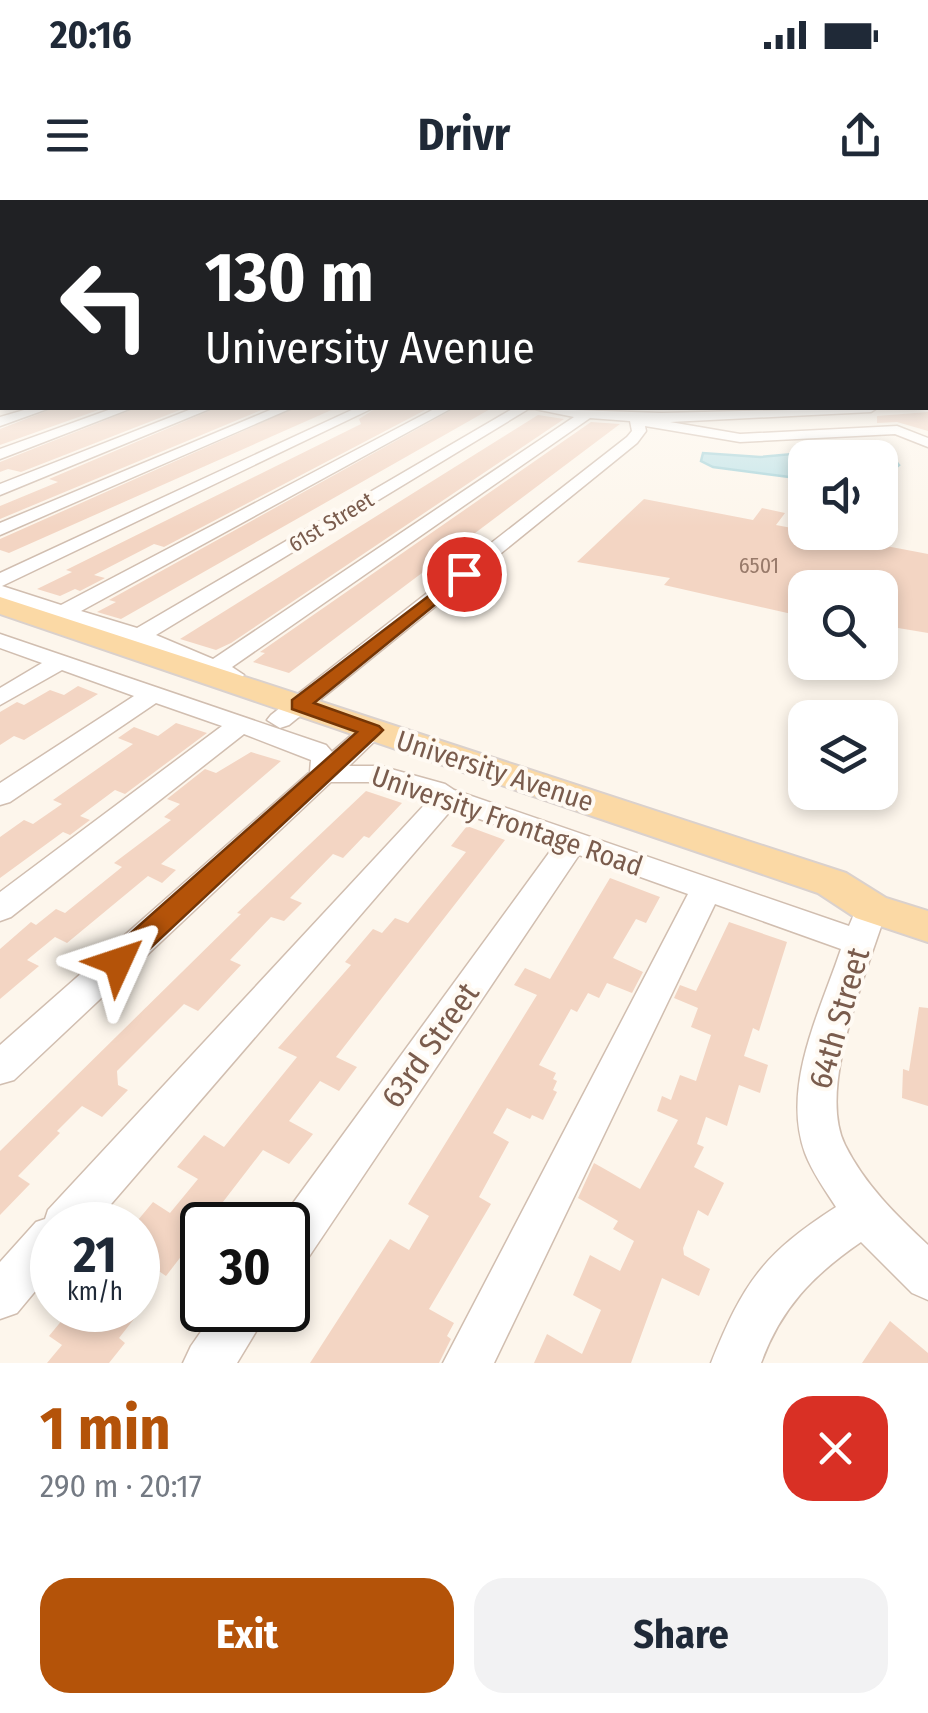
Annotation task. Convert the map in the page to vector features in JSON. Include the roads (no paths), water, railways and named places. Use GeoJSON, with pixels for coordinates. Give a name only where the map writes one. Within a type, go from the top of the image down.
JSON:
{"type":"FeatureCollection","features":[{"type":"Feature","properties":{"kind":"main road","name":"University Avenue"},"geometry":{"type":"LineString","coordinates":[[0,605],[246,684],[290,712]]}},
{"type":"Feature","properties":{"kind":"main road","name":"University Avenue"},"geometry":{"type":"LineString","coordinates":[[0,624],[290,712],[821,904],[866,925],[928,926]]}},
{"type":"Feature","properties":{"kind":"street"},"geometry":{"type":"LineString","coordinates":[[0,454],[97,418]]}},
{"type":"Feature","properties":{"kind":"street"},"geometry":{"type":"LineString","coordinates":[[0,490],[179,418]]}},
{"type":"Feature","properties":{"kind":"street"},"geometry":{"type":"LineString","coordinates":[[0,530],[261,418]]}},
{"type":"Feature","properties":{"kind":"street"},"geometry":{"type":"LineString","coordinates":[[0,581],[344,418]]}},
{"type":"Feature","properties":{"kind":"street"},"geometry":{"type":"LineString","coordinates":[[63,612],[426,418]]}},
{"type":"Feature","properties":{"kind":"street","name":"61st Street"},"geometry":{"type":"LineString","coordinates":[[140,636],[506,418]]}},
{"type":"Feature","properties":{"kind":"street"},"geometry":{"type":"LineString","coordinates":[[216,667],[581,418]]}},
{"type":"Feature","properties":{"kind":"street"},"geometry":{"type":"LineString","coordinates":[[619,418],[740,438],[902,430],[928,443]]}},
{"type":"Feature","properties":{"kind":"street"},"geometry":{"type":"LineString","coordinates":[[637,420],[663,418]]}},
{"type":"Feature","properties":{"kind":"street"},"geometry":{"type":"LineString","coordinates":[[816,418],[836,433]]}},
{"type":"Feature","properties":{"kind":"street"},"geometry":{"type":"LineString","coordinates":[[290,712],[632,440],[639,431],[637,420]]}},
{"type":"Feature","properties":{"kind":"street"},"geometry":{"type":"LineString","coordinates":[[0,592],[140,636],[216,667],[246,684]]}},
{"type":"Feature","properties":{"kind":"street"},"geometry":{"type":"LineString","coordinates":[[0,640],[317,751],[324,760],[323,774]]}},
{"type":"Feature","properties":{"kind":"street"},"geometry":{"type":"LineString","coordinates":[[0,698],[60,662]]}},
{"type":"Feature","properties":{"kind":"street"},"geometry":{"type":"LineString","coordinates":[[0,796],[154,694]]}},
{"type":"Feature","properties":{"kind":"street"},"geometry":{"type":"LineString","coordinates":[[0,909],[241,724]]}},
{"type":"Feature","properties":{"kind":"street"},"geometry":{"type":"LineString","coordinates":[[0,1068],[323,774],[372,744],[446,798],[85,1202]]}},
{"type":"Feature","properties":{"kind":"street","name":"University Frontage Road"},"geometry":{"type":"LineString","coordinates":[[323,774],[380,774],[707,889],[866,925]]}},
{"type":"Feature","properties":{"kind":"street","name":"63rd Street"},"geometry":{"type":"LineString","coordinates":[[310,1217],[572,842]]}},
{"type":"Feature","properties":{"kind":"street"},"geometry":{"type":"LineString","coordinates":[[468,1363],[707,889]]}},
{"type":"Feature","properties":{"kind":"street","name":"64th Street"},"geometry":{"type":"LineString","coordinates":[[866,925],[822,1058],[814,1111],[825,1151],[864,1214],[928,1276]]}},
{"type":"Feature","properties":{"kind":"street"},"geometry":{"type":"LineString","coordinates":[[736,1363],[751,1318],[774,1280],[864,1214]]}},
{"type":"Feature","properties":{"kind":"street"},"geometry":{"type":"LineString","coordinates":[[0,1296],[30,1263]]}},
{"type":"Feature","properties":{"kind":"street"},"geometry":{"type":"LineString","coordinates":[[208,1363],[229,1332]]}},
{"type":"Feature","properties":{"kind":"water"},"geometry":{"type":"Polygon","coordinates":[[[703,453],[760,457],[788,454],[788,477],[713,467],[701,461],[703,453]]]}}]}
